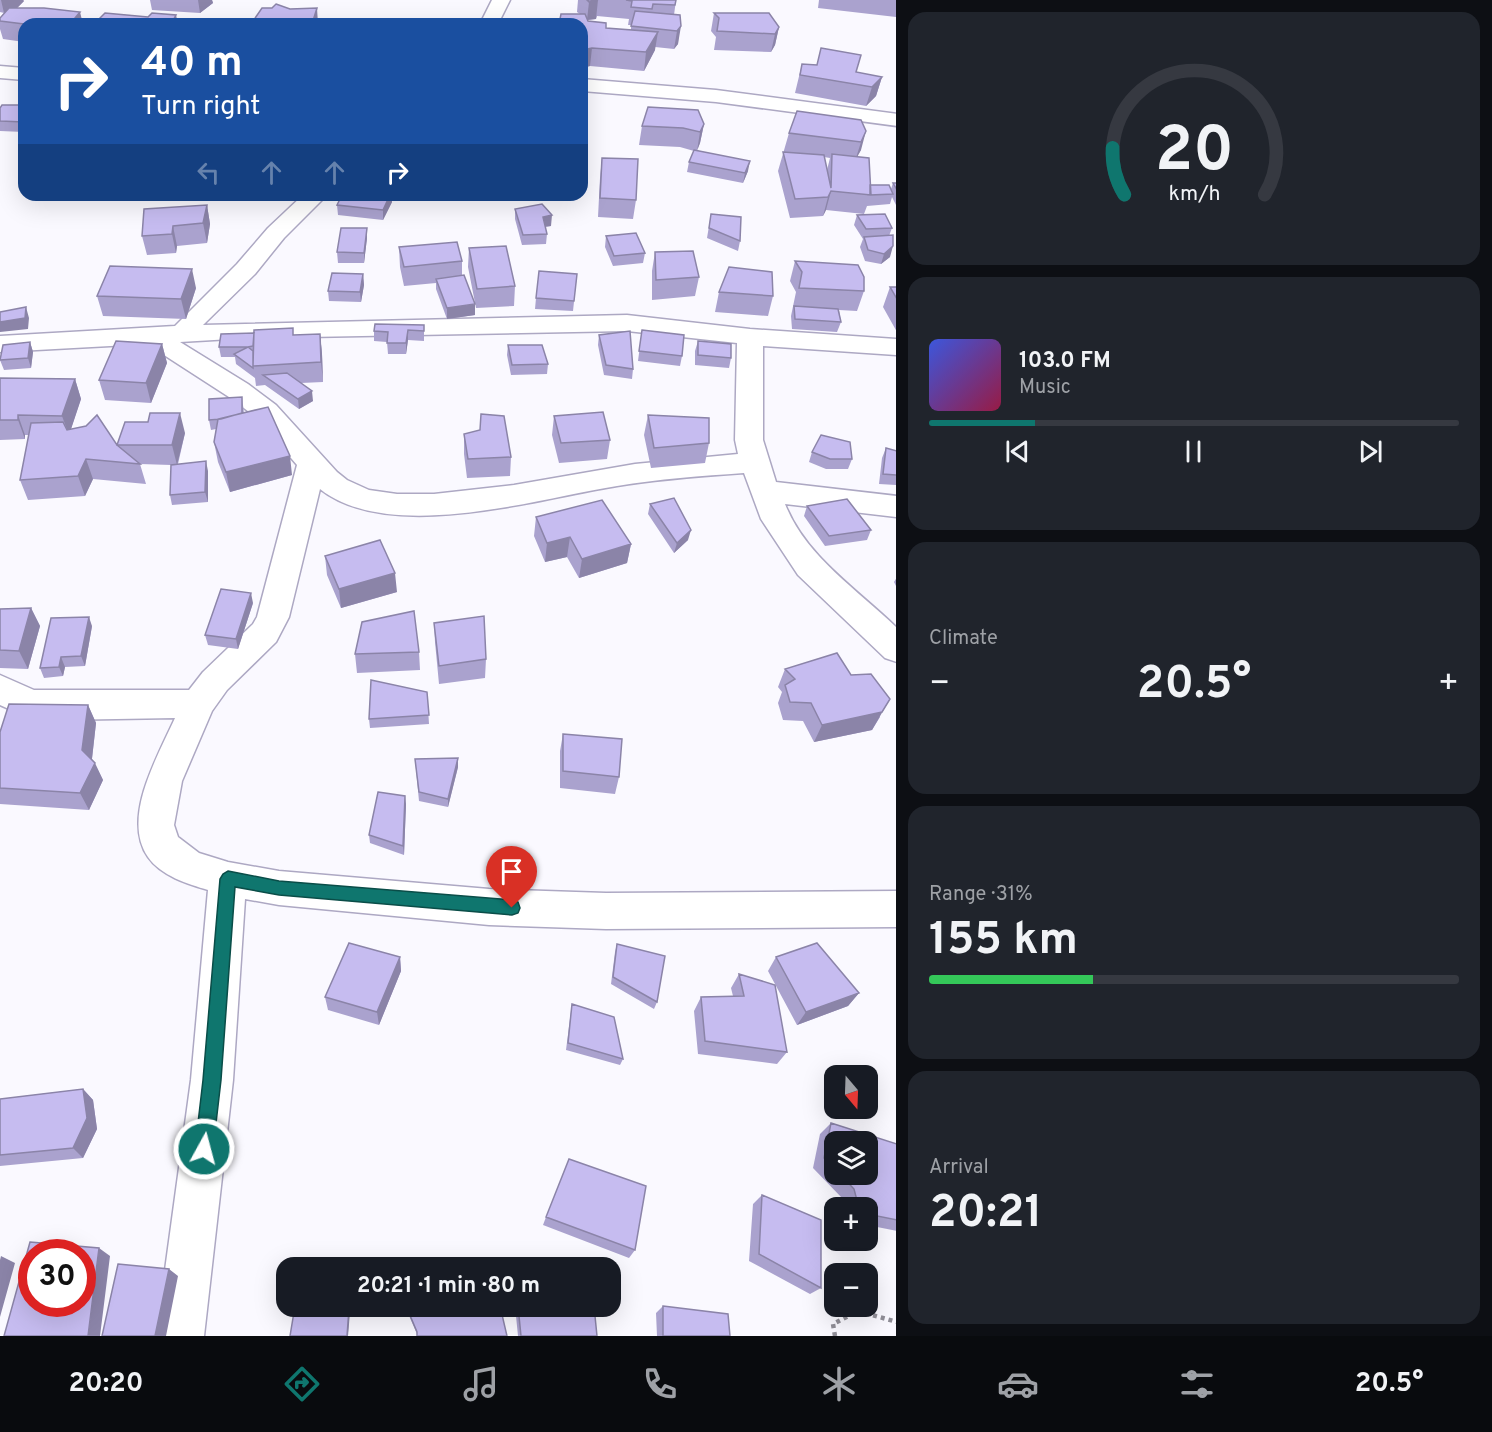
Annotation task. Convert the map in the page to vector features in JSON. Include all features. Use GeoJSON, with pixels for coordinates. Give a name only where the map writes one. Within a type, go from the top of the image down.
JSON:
{"type":"FeatureCollection","features":[{"type":"Feature","properties":{"kind":"street"},"geometry":{"type":"LineString","coordinates":[[492,18],[501,0]]}},
{"type":"Feature","properties":{"kind":"street"},"geometry":{"type":"LineString","coordinates":[[0,72],[18,74]]}},
{"type":"Feature","properties":{"kind":"street"},"geometry":{"type":"LineString","coordinates":[[588,86],[727,98],[896,120]]}},
{"type":"Feature","properties":{"kind":"street"},"geometry":{"type":"LineString","coordinates":[[182,334],[199,314],[246,269],[276,233],[310,201]]}},
{"type":"Feature","properties":{"kind":"street"},"geometry":{"type":"LineString","coordinates":[[0,344],[260,330],[627,323],[750,337],[896,347]]}},
{"type":"Feature","properties":{"kind":"street"},"geometry":{"type":"LineString","coordinates":[[152,335],[236,389],[267,412],[291,438],[311,465],[338,488],[373,502],[408,504],[466,502],[553,489],[615,476],[681,468],[754,463]]}},
{"type":"Feature","properties":{"kind":"street"},"geometry":{"type":"LineString","coordinates":[[750,337],[748,440],[754,463],[776,519],[809,567],[866,617],[896,648]]}},
{"type":"Feature","properties":{"kind":"street"},"geometry":{"type":"LineString","coordinates":[[311,465],[273,617],[265,633],[215,681],[198,704],[164,781],[156,825],[162,847],[188,867],[228,879],[279,888],[489,907],[606,911],[896,909]]}},
{"type":"Feature","properties":{"kind":"street"},"geometry":{"type":"LineString","coordinates":[[765,491],[896,507]]}},
{"type":"Feature","properties":{"kind":"street"},"geometry":{"type":"LineString","coordinates":[[0,689],[29,704],[58,706],[198,704]]}},
{"type":"Feature","properties":{"kind":"street"},"geometry":{"type":"LineString","coordinates":[[180,1336],[212,1080],[228,879]]}},
{"type":"Feature","properties":{"kind":"path"},"geometry":{"type":"LineString","coordinates":[[834,1336],[833,1324],[858,1311],[896,1322]]}},
{"type":"Feature","properties":{"kind":"building"},"geometry":{"type":"Polygon","coordinates":[[[626,0],[676,0],[675,5],[653,4],[652,9],[631,7],[632,1],[626,0]]]}},
{"type":"Feature","properties":{"kind":"building"},"geometry":{"type":"Polygon","coordinates":[[[276,4],[290,9],[317,8],[314,18],[255,18],[262,8],[272,8],[276,4]]]}},
{"type":"Feature","properties":{"kind":"building"},"geometry":{"type":"Polygon","coordinates":[[[9,8],[44,8],[80,12],[75,18],[18,18],[18,23],[0,21],[9,8]]]}},
{"type":"Feature","properties":{"kind":"building"},"geometry":{"type":"Polygon","coordinates":[[[635,11],[680,15],[681,26],[677,31],[631,26],[635,11]]]}},
{"type":"Feature","properties":{"kind":"building"},"geometry":{"type":"Polygon","coordinates":[[[105,13],[148,17],[152,13],[176,15],[174,18],[100,18],[105,13]]]}},
{"type":"Feature","properties":{"kind":"building"},"geometry":{"type":"Polygon","coordinates":[[[714,13],[769,13],[779,27],[775,34],[717,31],[719,18],[714,13]]]}},
{"type":"Feature","properties":{"kind":"building"},"geometry":{"type":"Polygon","coordinates":[[[561,14],[585,14],[587,18],[560,18],[561,14]]]}},
{"type":"Feature","properties":{"kind":"building"},"geometry":{"type":"Polygon","coordinates":[[[588,21],[606,23],[606,28],[658,32],[646,52],[588,49],[588,21]]]}},
{"type":"Feature","properties":{"kind":"building"},"geometry":{"type":"Polygon","coordinates":[[[821,48],[861,55],[856,72],[882,77],[872,87],[800,75],[802,64],[817,65],[821,48]]]}},
{"type":"Feature","properties":{"kind":"building"},"geometry":{"type":"Polygon","coordinates":[[[2,105],[18,105],[18,122],[0,121],[2,105]]]}},
{"type":"Feature","properties":{"kind":"building"},"geometry":{"type":"Polygon","coordinates":[[[648,107],[698,110],[704,124],[700,132],[683,128],[642,126],[648,107]]]}},
{"type":"Feature","properties":{"kind":"building"},"geometry":{"type":"Polygon","coordinates":[[[797,111],[861,120],[866,131],[861,142],[789,133],[797,111]]]}},
{"type":"Feature","properties":{"kind":"building"},"geometry":{"type":"Polygon","coordinates":[[[694,150],[750,161],[745,173],[689,162],[694,150]]]}},
{"type":"Feature","properties":{"kind":"building"},"geometry":{"type":"Polygon","coordinates":[[[783,152],[824,155],[831,188],[832,154],[869,158],[871,195],[831,191],[828,197],[795,199],[783,152]]]}},
{"type":"Feature","properties":{"kind":"building"},"geometry":{"type":"Polygon","coordinates":[[[602,158],[638,159],[636,200],[600,198],[602,158]]]}},
{"type":"Feature","properties":{"kind":"building"},"geometry":{"type":"Polygon","coordinates":[[[870,185],[889,185],[893,194],[870,195],[870,185]]]}},
{"type":"Feature","properties":{"kind":"building"},"geometry":{"type":"Polygon","coordinates":[[[339,201],[387,201],[383,210],[337,205],[339,201]]]}},
{"type":"Feature","properties":{"kind":"building"},"geometry":{"type":"Polygon","coordinates":[[[542,204],[552,215],[543,217],[547,234],[523,235],[515,209],[542,204]]]}},
{"type":"Feature","properties":{"kind":"building"},"geometry":{"type":"Polygon","coordinates":[[[207,205],[203,223],[173,226],[172,234],[142,236],[144,209],[207,205]]]}},
{"type":"Feature","properties":{"kind":"building"},"geometry":{"type":"Polygon","coordinates":[[[711,214],[741,217],[740,241],[709,228],[711,214]]]}},
{"type":"Feature","properties":{"kind":"building"},"geometry":{"type":"Polygon","coordinates":[[[885,214],[892,228],[866,229],[857,215],[885,214]]]}},
{"type":"Feature","properties":{"kind":"building"},"geometry":{"type":"Polygon","coordinates":[[[341,228],[367,228],[364,253],[337,252],[341,228]]]}},
{"type":"Feature","properties":{"kind":"building"},"geometry":{"type":"Polygon","coordinates":[[[636,233],[645,253],[614,256],[606,236],[636,233]]]}},
{"type":"Feature","properties":{"kind":"building"},"geometry":{"type":"Polygon","coordinates":[[[893,235],[893,246],[884,254],[868,250],[864,237],[893,235]]]}},
{"type":"Feature","properties":{"kind":"building"},"geometry":{"type":"Polygon","coordinates":[[[457,242],[462,261],[404,267],[399,247],[457,242]]]}},
{"type":"Feature","properties":{"kind":"building"},"geometry":{"type":"Polygon","coordinates":[[[506,246],[515,286],[477,289],[469,248],[506,246]]]}},
{"type":"Feature","properties":{"kind":"building"},"geometry":{"type":"Polygon","coordinates":[[[693,251],[699,277],[656,280],[655,252],[693,251]]]}},
{"type":"Feature","properties":{"kind":"building"},"geometry":{"type":"Polygon","coordinates":[[[795,261],[858,265],[864,277],[864,291],[799,288],[802,272],[795,261]]]}},
{"type":"Feature","properties":{"kind":"building"},"geometry":{"type":"Polygon","coordinates":[[[110,266],[192,269],[181,299],[97,296],[110,266]]]}},
{"type":"Feature","properties":{"kind":"building"},"geometry":{"type":"Polygon","coordinates":[[[729,267],[772,272],[773,296],[719,292],[729,267]]]}},
{"type":"Feature","properties":{"kind":"building"},"geometry":{"type":"Polygon","coordinates":[[[539,271],[577,274],[574,301],[536,298],[539,271]]]}},
{"type":"Feature","properties":{"kind":"building"},"geometry":{"type":"Polygon","coordinates":[[[332,273],[363,274],[360,292],[328,291],[332,273]]]}},
{"type":"Feature","properties":{"kind":"building"},"geometry":{"type":"Polygon","coordinates":[[[464,275],[475,304],[447,308],[436,279],[464,275]]]}},
{"type":"Feature","properties":{"kind":"building"},"geometry":{"type":"Polygon","coordinates":[[[890,287],[896,287],[896,297],[890,287]]]}},
{"type":"Feature","properties":{"kind":"building"},"geometry":{"type":"Polygon","coordinates":[[[794,306],[838,309],[841,322],[795,319],[794,306]]]}},
{"type":"Feature","properties":{"kind":"building"},"geometry":{"type":"Polygon","coordinates":[[[26,307],[25,318],[0,322],[0,312],[26,307]]]}},
{"type":"Feature","properties":{"kind":"building"},"geometry":{"type":"Polygon","coordinates":[[[375,324],[424,325],[424,331],[408,330],[406,343],[387,343],[388,332],[374,331],[375,324]]]}},
{"type":"Feature","properties":{"kind":"building"},"geometry":{"type":"Polygon","coordinates":[[[293,328],[293,335],[320,334],[321,362],[253,366],[254,330],[293,328]]]}},
{"type":"Feature","properties":{"kind":"building"},"geometry":{"type":"Polygon","coordinates":[[[642,330],[684,335],[682,356],[639,351],[642,330]]]}},
{"type":"Feature","properties":{"kind":"building"},"geometry":{"type":"Polygon","coordinates":[[[630,331],[633,369],[606,365],[599,335],[630,331]]]}},
{"type":"Feature","properties":{"kind":"building"},"geometry":{"type":"Polygon","coordinates":[[[254,333],[253,346],[219,347],[221,334],[254,333]]]}},
{"type":"Feature","properties":{"kind":"building"},"geometry":{"type":"Polygon","coordinates":[[[116,341],[162,344],[146,383],[99,380],[116,341]]]}},
{"type":"Feature","properties":{"kind":"building"},"geometry":{"type":"Polygon","coordinates":[[[698,341],[731,344],[731,358],[698,355],[698,341]]]}},
{"type":"Feature","properties":{"kind":"building"},"geometry":{"type":"Polygon","coordinates":[[[30,342],[28,358],[0,360],[3,345],[30,342]]]}},
{"type":"Feature","properties":{"kind":"building"},"geometry":{"type":"Polygon","coordinates":[[[508,345],[542,345],[548,364],[512,365],[508,345]]]}},
{"type":"Feature","properties":{"kind":"building"},"geometry":{"type":"Polygon","coordinates":[[[248,347],[253,351],[253,368],[234,354],[248,347]]]}},
{"type":"Feature","properties":{"kind":"building"},"geometry":{"type":"Polygon","coordinates":[[[287,373],[312,391],[298,399],[263,375],[287,373]]]}},
{"type":"Feature","properties":{"kind":"building"},"geometry":{"type":"Polygon","coordinates":[[[0,378],[75,379],[62,416],[18,415],[18,420],[0,420],[0,378]]]}},
{"type":"Feature","properties":{"kind":"building"},"geometry":{"type":"Polygon","coordinates":[[[242,397],[242,413],[209,420],[209,399],[242,397]]]}},
{"type":"Feature","properties":{"kind":"building"},"geometry":{"type":"Polygon","coordinates":[[[268,407],[290,456],[226,472],[214,442],[218,419],[268,407]]]}},
{"type":"Feature","properties":{"kind":"building"},"geometry":{"type":"Polygon","coordinates":[[[603,412],[610,440],[561,443],[554,416],[603,412]]]}},
{"type":"Feature","properties":{"kind":"building"},"geometry":{"type":"Polygon","coordinates":[[[150,413],[180,413],[172,445],[117,445],[125,422],[148,422],[150,413]]]}},
{"type":"Feature","properties":{"kind":"building"},"geometry":{"type":"Polygon","coordinates":[[[481,414],[504,416],[511,457],[468,459],[464,434],[480,430],[481,414]]]}},
{"type":"Feature","properties":{"kind":"building"},"geometry":{"type":"Polygon","coordinates":[[[97,415],[117,445],[140,464],[86,459],[78,476],[20,480],[31,423],[63,422],[67,430],[86,426],[97,415]]]}},
{"type":"Feature","properties":{"kind":"building"},"geometry":{"type":"Polygon","coordinates":[[[648,415],[709,418],[709,443],[654,448],[648,415]]]}},
{"type":"Feature","properties":{"kind":"building"},"geometry":{"type":"Polygon","coordinates":[[[821,435],[850,442],[852,459],[830,459],[812,452],[821,435]]]}},
{"type":"Feature","properties":{"kind":"building"},"geometry":{"type":"Polygon","coordinates":[[[886,448],[896,451],[896,475],[883,474],[886,448]]]}},
{"type":"Feature","properties":{"kind":"building"},"geometry":{"type":"Polygon","coordinates":[[[206,461],[205,492],[170,495],[171,465],[206,461]]]}},
{"type":"Feature","properties":{"kind":"building"},"geometry":{"type":"Polygon","coordinates":[[[674,498],[691,530],[677,543],[650,504],[674,498]]]}},
{"type":"Feature","properties":{"kind":"building"},"geometry":{"type":"Polygon","coordinates":[[[847,499],[871,530],[829,536],[807,506],[847,499]]]}},
{"type":"Feature","properties":{"kind":"building"},"geometry":{"type":"Polygon","coordinates":[[[602,500],[631,544],[582,559],[570,537],[547,543],[536,517],[602,500]]]}},
{"type":"Feature","properties":{"kind":"building"},"geometry":{"type":"Polygon","coordinates":[[[380,540],[395,573],[339,589],[325,556],[380,540]]]}},
{"type":"Feature","properties":{"kind":"building"},"geometry":{"type":"Polygon","coordinates":[[[221,589],[251,593],[236,639],[205,635],[221,589]]]}},
{"type":"Feature","properties":{"kind":"building"},"geometry":{"type":"Polygon","coordinates":[[[31,608],[19,651],[0,650],[0,609],[31,608]]]}},
{"type":"Feature","properties":{"kind":"building"},"geometry":{"type":"Polygon","coordinates":[[[414,611],[419,652],[355,654],[362,622],[414,611]]]}},
{"type":"Feature","properties":{"kind":"building"},"geometry":{"type":"Polygon","coordinates":[[[484,616],[486,659],[439,666],[434,623],[484,616]]]}},
{"type":"Feature","properties":{"kind":"building"},"geometry":{"type":"Polygon","coordinates":[[[89,617],[81,656],[61,657],[59,667],[40,668],[51,618],[89,617]]]}},
{"type":"Feature","properties":{"kind":"building"},"geometry":{"type":"Polygon","coordinates":[[[837,653],[851,675],[871,674],[890,699],[882,712],[822,725],[811,703],[790,702],[785,685],[795,679],[785,669],[837,653]]]}},
{"type":"Feature","properties":{"kind":"building"},"geometry":{"type":"Polygon","coordinates":[[[371,680],[427,692],[429,715],[369,719],[371,680]]]}},
{"type":"Feature","properties":{"kind":"building"},"geometry":{"type":"Polygon","coordinates":[[[9,704],[88,705],[82,750],[95,763],[80,793],[0,788],[0,732],[9,704]]]}},
{"type":"Feature","properties":{"kind":"building"},"geometry":{"type":"Polygon","coordinates":[[[563,734],[622,739],[619,777],[563,771],[563,734]]]}},
{"type":"Feature","properties":{"kind":"building"},"geometry":{"type":"Polygon","coordinates":[[[458,758],[448,799],[419,792],[415,759],[458,758]]]}},
{"type":"Feature","properties":{"kind":"building"},"geometry":{"type":"Polygon","coordinates":[[[378,792],[405,796],[403,846],[369,835],[378,792]]]}},
{"type":"Feature","properties":{"kind":"building"},"geometry":{"type":"Polygon","coordinates":[[[349,943],[400,957],[377,1012],[325,997],[349,943]]]}},
{"type":"Feature","properties":{"kind":"building"},"geometry":{"type":"Polygon","coordinates":[[[817,943],[859,993],[806,1012],[776,957],[817,943]]]}},
{"type":"Feature","properties":{"kind":"building"},"geometry":{"type":"Polygon","coordinates":[[[617,944],[665,956],[657,1002],[613,977],[617,944]]]}},
{"type":"Feature","properties":{"kind":"building"},"geometry":{"type":"Polygon","coordinates":[[[739,974],[775,985],[787,1052],[705,1041],[701,997],[744,996],[739,974]]]}},
{"type":"Feature","properties":{"kind":"building"},"geometry":{"type":"Polygon","coordinates":[[[572,1004],[614,1017],[623,1059],[568,1043],[572,1004]]]}},
{"type":"Feature","properties":{"kind":"building"},"geometry":{"type":"Polygon","coordinates":[[[83,1089],[87,1118],[73,1148],[0,1155],[0,1099],[83,1089]]]}},
{"type":"Feature","properties":{"kind":"building"},"geometry":{"type":"Polygon","coordinates":[[[831,1123],[856,1131],[829,1131],[831,1123]]]}},
{"type":"Feature","properties":{"kind":"building"},"geometry":{"type":"Polygon","coordinates":[[[878,1138],[896,1144],[896,1220],[878,1216],[878,1197],[856,1197],[850,1185],[878,1185],[878,1138]]]}},
{"type":"Feature","properties":{"kind":"building"},"geometry":{"type":"Polygon","coordinates":[[[569,1159],[646,1186],[635,1250],[546,1217],[569,1159]]]}},
{"type":"Feature","properties":{"kind":"building"},"geometry":{"type":"Polygon","coordinates":[[[762,1195],[821,1220],[821,1288],[759,1254],[762,1195]]]}},
{"type":"Feature","properties":{"kind":"building"},"geometry":{"type":"Polygon","coordinates":[[[96,1248],[99,1248],[96,1272],[96,1248]]]}},
{"type":"Feature","properties":{"kind":"building"},"geometry":{"type":"Polygon","coordinates":[[[118,1264],[169,1269],[155,1336],[102,1336],[118,1264]]]}},
{"type":"Feature","properties":{"kind":"building"},"geometry":{"type":"Polygon","coordinates":[[[18,1285],[18,1317],[90,1317],[88,1336],[4,1336],[18,1285]]]}},
{"type":"Feature","properties":{"kind":"building"},"geometry":{"type":"Polygon","coordinates":[[[663,1306],[728,1314],[730,1336],[663,1336],[663,1306]]]}},
{"type":"Feature","properties":{"kind":"building"},"geometry":{"type":"Polygon","coordinates":[[[293,1317],[348,1317],[347,1336],[290,1336],[293,1317]]]}},
{"type":"Feature","properties":{"kind":"building"},"geometry":{"type":"Polygon","coordinates":[[[411,1317],[503,1317],[507,1336],[417,1336],[411,1317]]]}},
{"type":"Feature","properties":{"kind":"building"},"geometry":{"type":"Polygon","coordinates":[[[519,1317],[595,1317],[597,1336],[521,1336],[519,1317]]]}},
{"type":"Feature","properties":{"kind":"route"},"geometry":{"type":"LineString","coordinates":[[204,1149],[212,1080],[228,879],[279,888],[512,908]]}}]}
